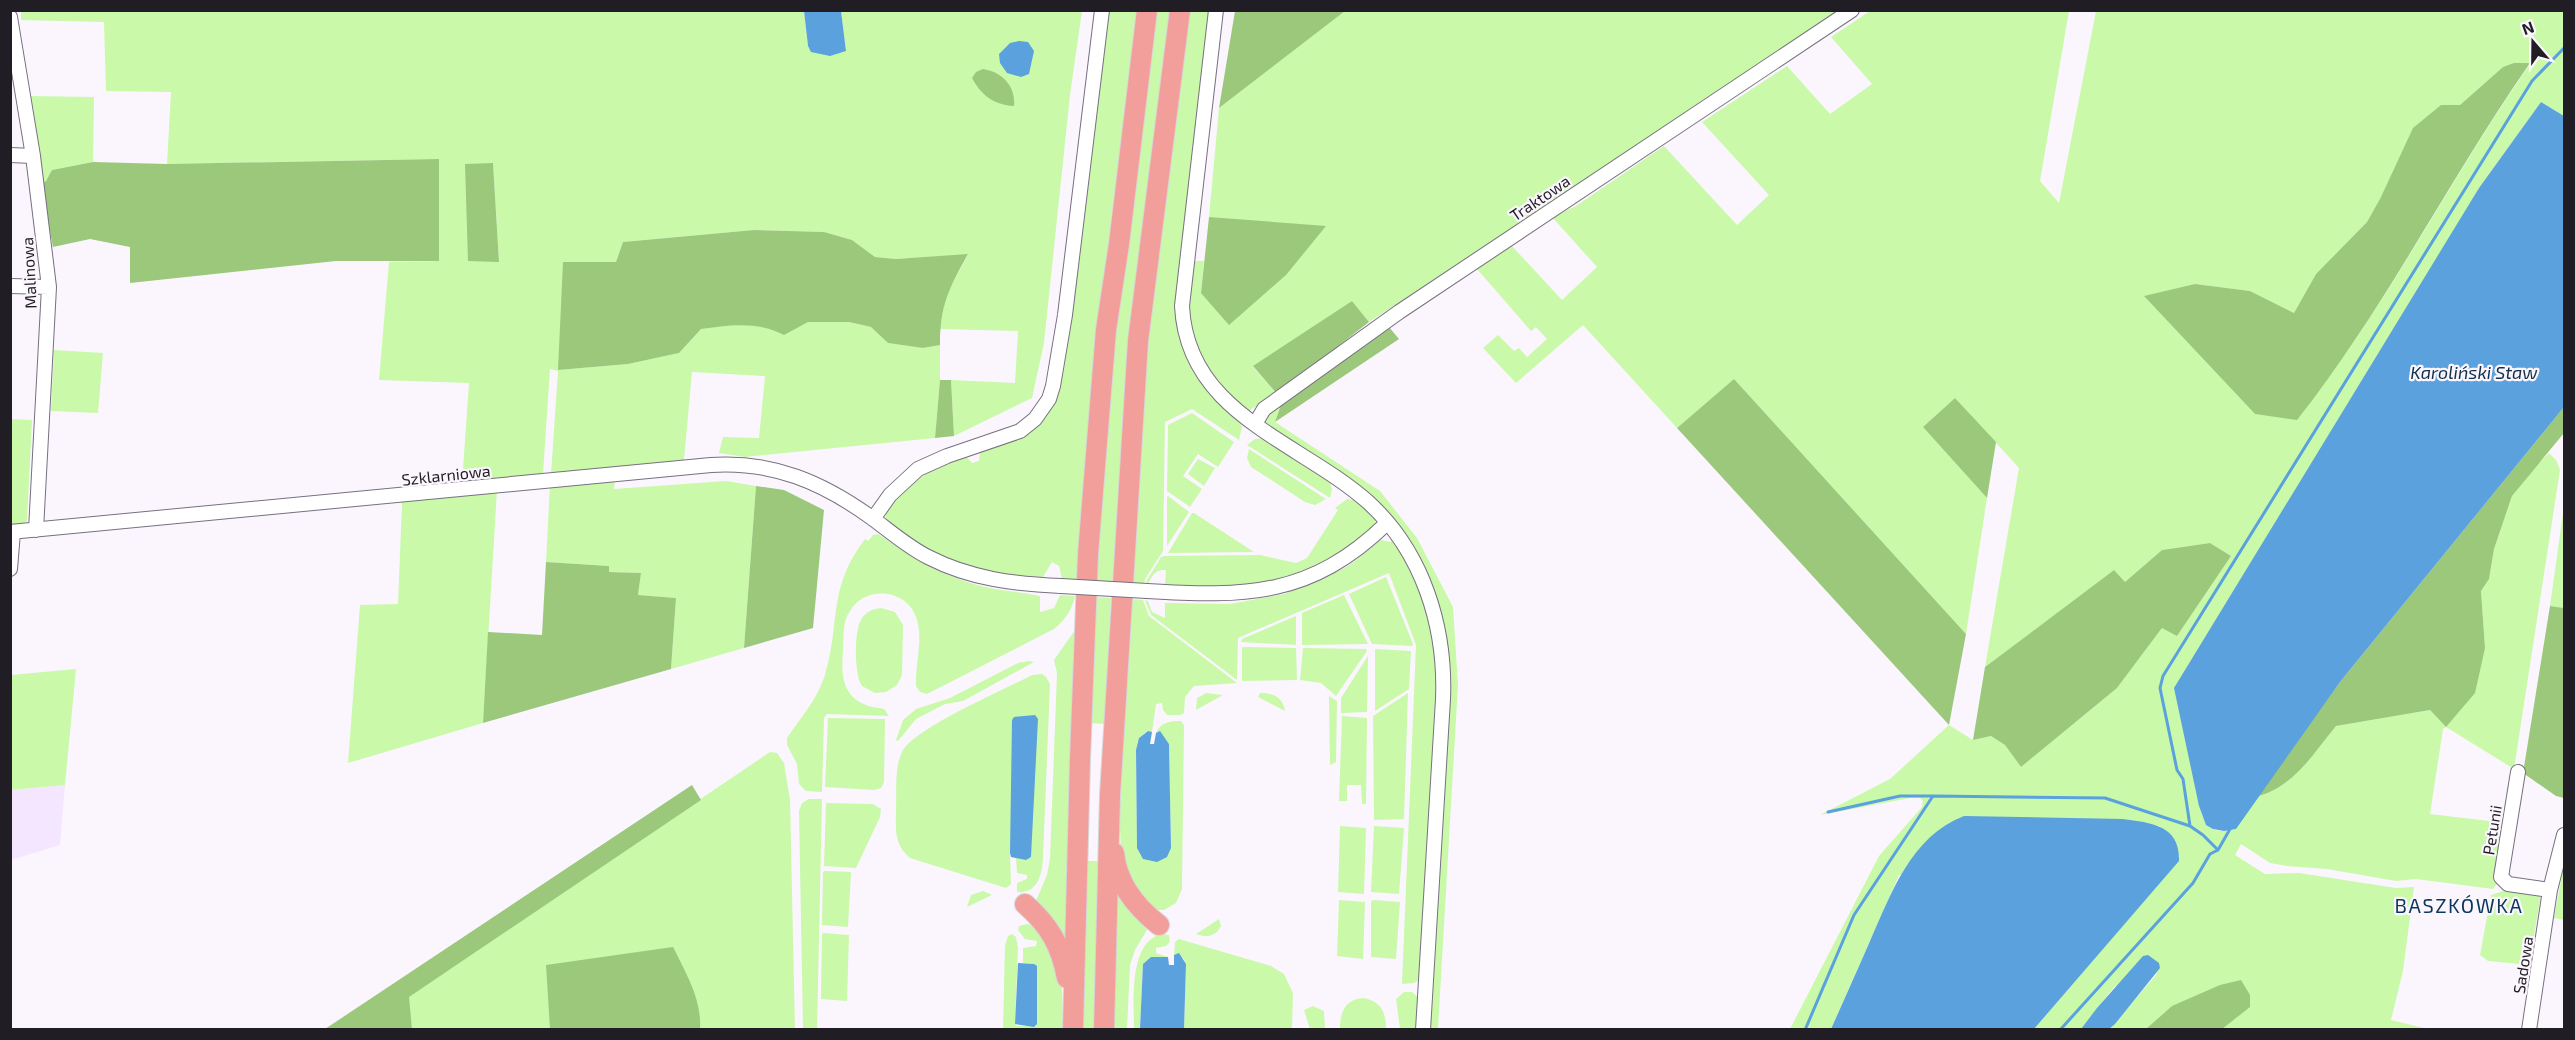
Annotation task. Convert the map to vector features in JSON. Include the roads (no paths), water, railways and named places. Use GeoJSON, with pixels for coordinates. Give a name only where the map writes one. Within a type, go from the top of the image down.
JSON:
{"type":"FeatureCollection","features":[{"type":"Feature","properties":{"kind":"highway"},"geometry":{"type":"LineString","coordinates":[[1073,1029],[1088,554],[1106,330],[1119,244],[1147,10]]}},
{"type":"Feature","properties":{"kind":"highway"},"geometry":{"type":"LineString","coordinates":[[1104,1029],[1110,795],[1138,341],[1180,10]]}},
{"type":"Feature","properties":{"kind":"highway"},"geometry":{"type":"LineString","coordinates":[[1072,622],[1088,554]]}},
{"type":"Feature","properties":{"kind":"highway"},"geometry":{"type":"LineString","coordinates":[[1110,795],[1115,858],[1119,873],[1134,902],[1159,925]]}},
{"type":"Feature","properties":{"kind":"highway"},"geometry":{"type":"LineString","coordinates":[[1025,904],[1053,934],[1062,953],[1073,1029]]}},
{"type":"Feature","properties":{"kind":"street"},"geometry":{"type":"LineString","coordinates":[[873,519],[890,495],[918,469],[1020,431],[1035,419],[1049,399],[1065,315],[1102,10]]}},
{"type":"Feature","properties":{"kind":"street"},"geometry":{"type":"LineString","coordinates":[[1216,10],[1183,315],[1191,349],[1208,382],[1229,405],[1341,481],[1369,503],[1387,523],[1414,561],[1427,591],[1438,628],[1443,663],[1423,1029]]}},
{"type":"Feature","properties":{"kind":"street","name":"Traktowa"},"geometry":{"type":"LineString","coordinates":[[1255,424],[1264,408],[1399,312],[1852,10]]}},
{"type":"Feature","properties":{"kind":"street","name":"Malinowa"},"geometry":{"type":"LineString","coordinates":[[10,17],[33,156],[49,287],[36,530]]}},
{"type":"Feature","properties":{"kind":"street"},"geometry":{"type":"LineString","coordinates":[[10,156],[33,156]]}},
{"type":"Feature","properties":{"kind":"street"},"geometry":{"type":"LineString","coordinates":[[10,286],[49,287]]}},
{"type":"Feature","properties":{"kind":"street","name":"Szklarniowa"},"geometry":{"type":"LineString","coordinates":[[11,532],[731,464],[759,466],[791,474],[823,488],[873,519],[927,557],[969,574],[1005,582],[1226,595],[1283,586],[1317,573],[1349,554],[1387,523]]}},
{"type":"Feature","properties":{"kind":"street"},"geometry":{"type":"LineString","coordinates":[[10,569],[11,532]]}},
{"type":"Feature","properties":{"kind":"street","name":"Petunii"},"geometry":{"type":"LineString","coordinates":[[2518,772],[2501,877],[2508,884],[2550,890]]}},
{"type":"Feature","properties":{"kind":"street","name":"Sadowa"},"geometry":{"type":"LineString","coordinates":[[2529,1029],[2550,890],[2565,835]]}},
{"type":"Feature","properties":{"kind":"water"},"geometry":{"type":"Polygon","coordinates":[[[804,11],[841,11],[846,51],[830,56],[811,52],[808,46],[804,11]]]}},
{"type":"Feature","properties":{"kind":"water"},"geometry":{"type":"Polygon","coordinates":[[[1028,42],[1034,51],[1029,74],[1021,77],[1007,73],[1000,63],[999,54],[1010,43],[1028,42]]]}},
{"type":"Feature","properties":{"kind":"water","name":"Karoliński Staw"},"geometry":{"type":"Polygon","coordinates":[[[2541,102],[2564,116],[2564,407],[2340,682],[2236,829],[2224,831],[2213,829],[2206,825],[2199,806],[2174,688],[2479,188],[2541,102]]]}},
{"type":"Feature","properties":{"kind":"water"},"geometry":{"type":"Polygon","coordinates":[[[1035,715],[1038,719],[1031,857],[1026,860],[1011,857],[1010,853],[1012,720],[1014,717],[1035,715]]]}},
{"type":"Feature","properties":{"kind":"water"},"geometry":{"type":"Polygon","coordinates":[[[1148,731],[1152,732],[1150,744],[1154,744],[1156,733],[1160,731],[1169,744],[1171,848],[1167,857],[1157,862],[1143,859],[1137,848],[1136,750],[1139,738],[1148,731]]]}},
{"type":"Feature","properties":{"kind":"water"},"geometry":{"type":"Polygon","coordinates":[[[1964,816],[2123,819],[2144,822],[2169,833],[2175,840],[2179,861],[2034,1029],[1831,1029],[1886,904],[1905,868],[1930,837],[1946,825],[1964,816]]]}},
{"type":"Feature","properties":{"kind":"water"},"geometry":{"type":"Polygon","coordinates":[[[1179,953],[1186,964],[1184,1029],[1140,1029],[1143,964],[1151,957],[1168,957],[1169,965],[1174,965],[1174,955],[1179,953]]]}},
{"type":"Feature","properties":{"kind":"water"},"geometry":{"type":"Polygon","coordinates":[[[2148,955],[2159,963],[2160,968],[2115,1024],[2109,1029],[2081,1029],[2143,956],[2148,955]]]}},
{"type":"Feature","properties":{"kind":"water"},"geometry":{"type":"Polygon","coordinates":[[[1018,963],[1037,966],[1037,1024],[1034,1027],[1015,1024],[1018,963]]]}},
{"type":"Feature","properties":{"kind":"waterway"},"geometry":{"type":"LineString","coordinates":[[2190,826],[2183,779],[2177,770],[2160,688],[2163,676],[2532,81],[2564,48]]}},
{"type":"Feature","properties":{"kind":"waterway"},"geometry":{"type":"LineString","coordinates":[[1828,812],[1900,796],[1933,796]]}},
{"type":"Feature","properties":{"kind":"waterway"},"geometry":{"type":"LineString","coordinates":[[1805,1030],[1854,915],[1933,796],[2105,798],[2190,826],[2218,850]]}},
{"type":"Feature","properties":{"kind":"waterway"},"geometry":{"type":"LineString","coordinates":[[2060,1030],[2193,883],[2210,854],[2218,850],[2230,829]]}},
{"type":"Feature","properties":{"kind":"district","name":"BASZKÓWKA"},"geometry":{"type":"Point","coordinates":[2459,906]}}]}
